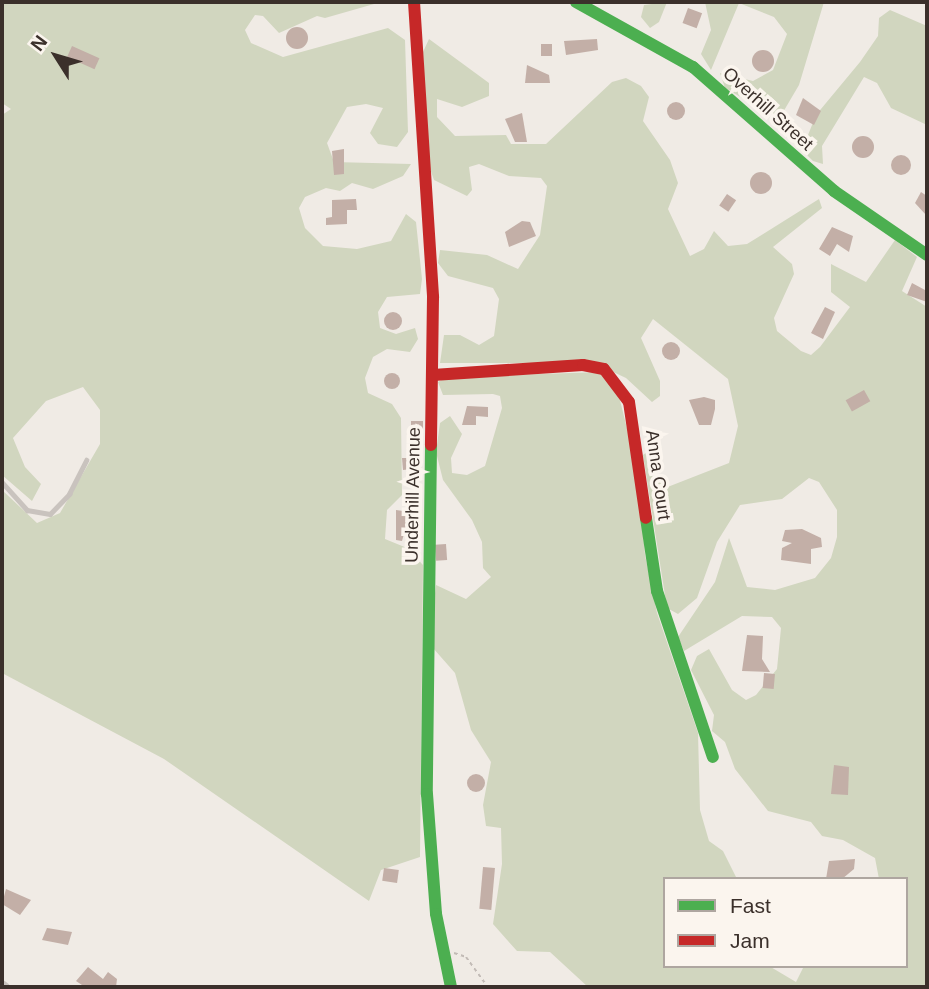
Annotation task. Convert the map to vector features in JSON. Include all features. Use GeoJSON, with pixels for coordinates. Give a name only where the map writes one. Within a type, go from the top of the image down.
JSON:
{"type":"FeatureCollection","features":[{"type":"Feature","properties":{"kind":"street","name":"Underhill Avenue"},"geometry":{"type":"LineString","coordinates":[[414,2],[433,375],[428,794],[443,953],[451,987]]}},
{"type":"Feature","properties":{"kind":"street","name":"Overhill Street"},"geometry":{"type":"LineString","coordinates":[[576,2],[693,67],[834,191],[927,255]]}},
{"type":"Feature","properties":{"kind":"street","name":"Anna Court"},"geometry":{"type":"LineString","coordinates":[[433,375],[583,365],[604,369],[619,384],[629,402],[657,591],[713,757]]}},
{"type":"Feature","properties":{"kind":"street"},"geometry":{"type":"LineString","coordinates":[[2,984],[6,987]]}},
{"type":"Feature","properties":{"kind":"lane"},"geometry":{"type":"LineString","coordinates":[[2,482],[27,510],[50,513],[69,494],[86,460]]}},
{"type":"Feature","properties":{"kind":"path"},"geometry":{"type":"LineString","coordinates":[[443,953],[466,957],[488,987]]}},
{"type":"Feature","properties":{"kind":"green space"},"geometry":{"type":"Polygon","coordinates":[[[2,2],[381,2],[325,18],[317,16],[279,33],[263,16],[255,15],[245,30],[251,43],[283,57],[388,28],[405,40],[408,132],[397,147],[378,144],[370,133],[383,108],[366,104],[347,107],[327,143],[334,162],[411,164],[403,176],[373,189],[352,183],[340,191],[326,188],[305,197],[299,208],[305,228],[323,246],[357,249],[391,241],[406,214],[416,222],[422,279],[420,294],[387,297],[378,312],[380,328],[396,334],[415,328],[418,339],[410,352],[387,349],[373,357],[365,378],[368,393],[392,404],[401,418],[402,495],[387,510],[385,539],[407,548],[423,565],[420,857],[381,870],[369,901],[164,759],[2,673],[2,490],[37,523],[60,513],[100,444],[100,410],[83,387],[46,401],[13,438],[25,467],[41,484],[32,501],[2,475],[2,115],[11,109],[2,103],[2,2]]]}},
{"type":"Feature","properties":{"kind":"green space"},"geometry":{"type":"Polygon","coordinates":[[[667,2],[659,22],[650,28],[641,17],[644,5],[667,2]]]}},
{"type":"Feature","properties":{"kind":"green space"},"geometry":{"type":"Polygon","coordinates":[[[705,2],[824,2],[799,85],[779,119],[725,88],[720,73],[753,81],[773,70],[787,34],[774,17],[739,3],[711,70],[701,54],[711,30],[705,2]]]}},
{"type":"Feature","properties":{"kind":"green space"},"geometry":{"type":"Polygon","coordinates":[[[890,10],[927,26],[927,125],[891,108],[877,83],[864,77],[822,146],[823,164],[813,161],[802,150],[816,115],[860,62],[878,36],[879,18],[890,10]]]}},
{"type":"Feature","properties":{"kind":"green space"},"geometry":{"type":"Polygon","coordinates":[[[429,39],[489,83],[489,96],[462,107],[437,99],[437,117],[455,136],[506,135],[511,144],[546,144],[612,82],[626,78],[641,86],[649,97],[643,121],[670,160],[678,183],[668,209],[690,256],[704,249],[714,231],[728,246],[747,244],[819,199],[822,208],[773,247],[792,264],[794,274],[774,318],[777,331],[801,351],[811,355],[820,347],[850,307],[831,292],[831,264],[866,282],[895,240],[917,257],[902,291],[927,307],[927,987],[588,987],[550,952],[517,951],[493,924],[502,864],[501,828],[486,826],[483,805],[491,762],[471,730],[455,673],[433,648],[433,610],[436,585],[466,599],[491,577],[483,568],[482,542],[472,520],[443,480],[436,452],[440,423],[450,416],[462,434],[451,458],[452,473],[467,475],[485,466],[502,408],[500,396],[493,394],[443,395],[438,382],[447,377],[601,372],[616,384],[637,469],[645,555],[657,613],[698,733],[700,810],[709,841],[723,851],[736,877],[663,877],[663,968],[772,968],[796,982],[803,968],[908,968],[908,877],[879,877],[875,858],[843,840],[822,836],[811,822],[768,811],[735,769],[725,742],[712,731],[714,715],[691,670],[697,656],[709,649],[732,690],[746,700],[756,695],[777,669],[781,628],[772,617],[742,616],[684,651],[678,637],[715,582],[729,538],[747,587],[775,590],[815,578],[831,558],[837,537],[837,510],[819,482],[809,478],[782,499],[740,505],[717,542],[697,598],[678,614],[667,608],[643,455],[651,449],[655,477],[665,488],[729,463],[738,426],[728,379],[653,319],[641,338],[660,381],[660,396],[652,402],[626,378],[594,363],[440,363],[444,335],[460,335],[479,345],[494,336],[499,299],[493,288],[448,276],[438,263],[440,250],[487,255],[518,269],[540,235],[547,186],[541,178],[509,176],[479,164],[469,167],[472,190],[467,196],[434,180],[428,163],[423,52],[429,39]]]}},
{"type":"Feature","properties":{"kind":"building"},"geometry":{"type":"Polygon","coordinates":[[[688,8],[702,13],[697,28],[683,23],[688,8]]]}},
{"type":"Feature","properties":{"kind":"building"},"geometry":{"type":"Polygon","coordinates":[[[297,27],[305,30],[308,38],[305,46],[297,49],[289,46],[286,38],[289,30],[297,27]]]}},
{"type":"Feature","properties":{"kind":"building"},"geometry":{"type":"Polygon","coordinates":[[[597,39],[598,50],[566,55],[564,41],[597,39]]]}},
{"type":"Feature","properties":{"kind":"building"},"geometry":{"type":"Polygon","coordinates":[[[541,44],[552,44],[552,56],[541,56],[541,44]]]}},
{"type":"Feature","properties":{"kind":"building"},"geometry":{"type":"Polygon","coordinates":[[[72,46],[99,58],[95,69],[67,57],[72,46]]]}},
{"type":"Feature","properties":{"kind":"building"},"geometry":{"type":"Polygon","coordinates":[[[763,50],[771,53],[774,61],[771,69],[763,72],[755,69],[752,61],[755,53],[763,50]]]}},
{"type":"Feature","properties":{"kind":"building"},"geometry":{"type":"Polygon","coordinates":[[[527,65],[549,75],[550,83],[525,83],[527,65]]]}},
{"type":"Feature","properties":{"kind":"building"},"geometry":{"type":"Polygon","coordinates":[[[803,98],[821,111],[814,125],[796,115],[803,98]]]}},
{"type":"Feature","properties":{"kind":"building"},"geometry":{"type":"Polygon","coordinates":[[[672,102],[680,102],[685,111],[683,118],[672,120],[667,115],[667,107],[672,102]]]}},
{"type":"Feature","properties":{"kind":"building"},"geometry":{"type":"Polygon","coordinates":[[[522,113],[527,142],[515,142],[505,119],[522,113]]]}},
{"type":"Feature","properties":{"kind":"building"},"geometry":{"type":"Polygon","coordinates":[[[863,136],[871,139],[874,147],[871,155],[863,158],[855,155],[852,147],[855,139],[863,136]]]}},
{"type":"Feature","properties":{"kind":"building"},"geometry":{"type":"Polygon","coordinates":[[[344,149],[344,174],[334,175],[332,151],[344,149]]]}},
{"type":"Feature","properties":{"kind":"building"},"geometry":{"type":"Polygon","coordinates":[[[901,155],[908,158],[911,165],[908,172],[901,175],[894,172],[891,165],[894,158],[901,155]]]}},
{"type":"Feature","properties":{"kind":"building"},"geometry":{"type":"Polygon","coordinates":[[[761,172],[769,175],[772,183],[769,191],[761,194],[753,191],[750,183],[753,175],[761,172]]]}},
{"type":"Feature","properties":{"kind":"building"},"geometry":{"type":"Polygon","coordinates":[[[921,192],[927,196],[926,215],[915,203],[921,192]]]}},
{"type":"Feature","properties":{"kind":"building"},"geometry":{"type":"Polygon","coordinates":[[[727,194],[736,200],[728,212],[719,206],[727,194]]]}},
{"type":"Feature","properties":{"kind":"building"},"geometry":{"type":"Polygon","coordinates":[[[356,199],[357,210],[347,210],[347,224],[326,225],[326,218],[332,217],[332,200],[356,199]]]}},
{"type":"Feature","properties":{"kind":"building"},"geometry":{"type":"Polygon","coordinates":[[[522,221],[530,222],[536,236],[509,247],[505,232],[522,221]]]}},
{"type":"Feature","properties":{"kind":"building"},"geometry":{"type":"Polygon","coordinates":[[[832,227],[853,236],[849,252],[837,244],[830,256],[819,249],[832,227]]]}},
{"type":"Feature","properties":{"kind":"building"},"geometry":{"type":"Polygon","coordinates":[[[912,283],[925,290],[927,286],[927,302],[907,295],[912,283]]]}},
{"type":"Feature","properties":{"kind":"building"},"geometry":{"type":"Polygon","coordinates":[[[825,307],[835,312],[823,339],[811,333],[825,307]]]}},
{"type":"Feature","properties":{"kind":"building"},"geometry":{"type":"Polygon","coordinates":[[[393,312],[399,315],[402,321],[399,327],[393,330],[387,327],[384,321],[387,315],[393,312]]]}},
{"type":"Feature","properties":{"kind":"building"},"geometry":{"type":"Polygon","coordinates":[[[671,342],[677,345],[680,351],[677,357],[671,360],[665,357],[662,351],[665,345],[671,342]]]}},
{"type":"Feature","properties":{"kind":"building"},"geometry":{"type":"Polygon","coordinates":[[[392,373],[400,381],[392,389],[384,381],[392,373]]]}},
{"type":"Feature","properties":{"kind":"building"},"geometry":{"type":"Polygon","coordinates":[[[864,390],[870,401],[852,412],[846,400],[864,390]]]}},
{"type":"Feature","properties":{"kind":"building"},"geometry":{"type":"Polygon","coordinates":[[[704,397],[715,400],[711,425],[699,425],[689,400],[704,397]]]}},
{"type":"Feature","properties":{"kind":"building"},"geometry":{"type":"Polygon","coordinates":[[[467,406],[488,407],[488,417],[476,416],[476,425],[462,425],[467,406]]]}},
{"type":"Feature","properties":{"kind":"building"},"geometry":{"type":"Polygon","coordinates":[[[411,421],[423,421],[423,433],[411,433],[411,421]]]}},
{"type":"Feature","properties":{"kind":"building"},"geometry":{"type":"Polygon","coordinates":[[[402,458],[412,458],[412,469],[403,470],[402,458]]]}},
{"type":"Feature","properties":{"kind":"building"},"geometry":{"type":"Polygon","coordinates":[[[396,510],[410,512],[402,541],[396,540],[396,510]]]}},
{"type":"Feature","properties":{"kind":"building"},"geometry":{"type":"Polygon","coordinates":[[[802,529],[821,538],[822,547],[811,549],[811,564],[781,560],[782,548],[792,543],[782,541],[785,530],[802,529]]]}},
{"type":"Feature","properties":{"kind":"building"},"geometry":{"type":"Polygon","coordinates":[[[446,544],[447,560],[436,561],[435,545],[446,544]]]}},
{"type":"Feature","properties":{"kind":"building"},"geometry":{"type":"Polygon","coordinates":[[[747,635],[763,636],[762,659],[770,672],[742,671],[747,635]]]}},
{"type":"Feature","properties":{"kind":"building"},"geometry":{"type":"Polygon","coordinates":[[[764,673],[775,674],[774,689],[763,688],[764,673]]]}},
{"type":"Feature","properties":{"kind":"building"},"geometry":{"type":"Polygon","coordinates":[[[834,765],[849,767],[848,795],[831,794],[834,765]]]}},
{"type":"Feature","properties":{"kind":"building"},"geometry":{"type":"Polygon","coordinates":[[[472,774],[480,774],[485,783],[483,790],[472,792],[467,787],[467,779],[472,774]]]}},
{"type":"Feature","properties":{"kind":"building"},"geometry":{"type":"Polygon","coordinates":[[[855,859],[854,869],[844,877],[826,877],[829,861],[855,859]]]}},
{"type":"Feature","properties":{"kind":"building"},"geometry":{"type":"Polygon","coordinates":[[[483,867],[495,868],[491,910],[479,909],[483,867]]]}},
{"type":"Feature","properties":{"kind":"building"},"geometry":{"type":"Polygon","coordinates":[[[384,868],[399,870],[397,883],[382,881],[384,868]]]}},
{"type":"Feature","properties":{"kind":"building"},"geometry":{"type":"Polygon","coordinates":[[[6,889],[31,900],[20,915],[2,904],[6,889]]]}},
{"type":"Feature","properties":{"kind":"building"},"geometry":{"type":"Polygon","coordinates":[[[47,928],[72,932],[68,945],[42,940],[47,928]]]}},
{"type":"Feature","properties":{"kind":"building"},"geometry":{"type":"Polygon","coordinates":[[[88,967],[103,979],[108,972],[117,979],[116,987],[85,987],[76,981],[88,967]]]}},
{"type":"Feature","properties":{"kind":"traffic: fast"},"geometry":{"type":"LineString","coordinates":[[576,2],[693,67],[834,191],[927,255]]}},
{"type":"Feature","properties":{"kind":"traffic: fast"},"geometry":{"type":"LineString","coordinates":[[431,445],[427,794],[436,914],[451,987]]}},
{"type":"Feature","properties":{"kind":"traffic: fast"},"geometry":{"type":"LineString","coordinates":[[646,518],[657,591],[713,757]]}},
{"type":"Feature","properties":{"kind":"traffic: jam"},"geometry":{"type":"LineString","coordinates":[[414,2],[433,297],[431,445]]}},
{"type":"Feature","properties":{"kind":"traffic: jam"},"geometry":{"type":"LineString","coordinates":[[433,375],[583,365],[604,369],[629,402],[646,518]]}}]}
